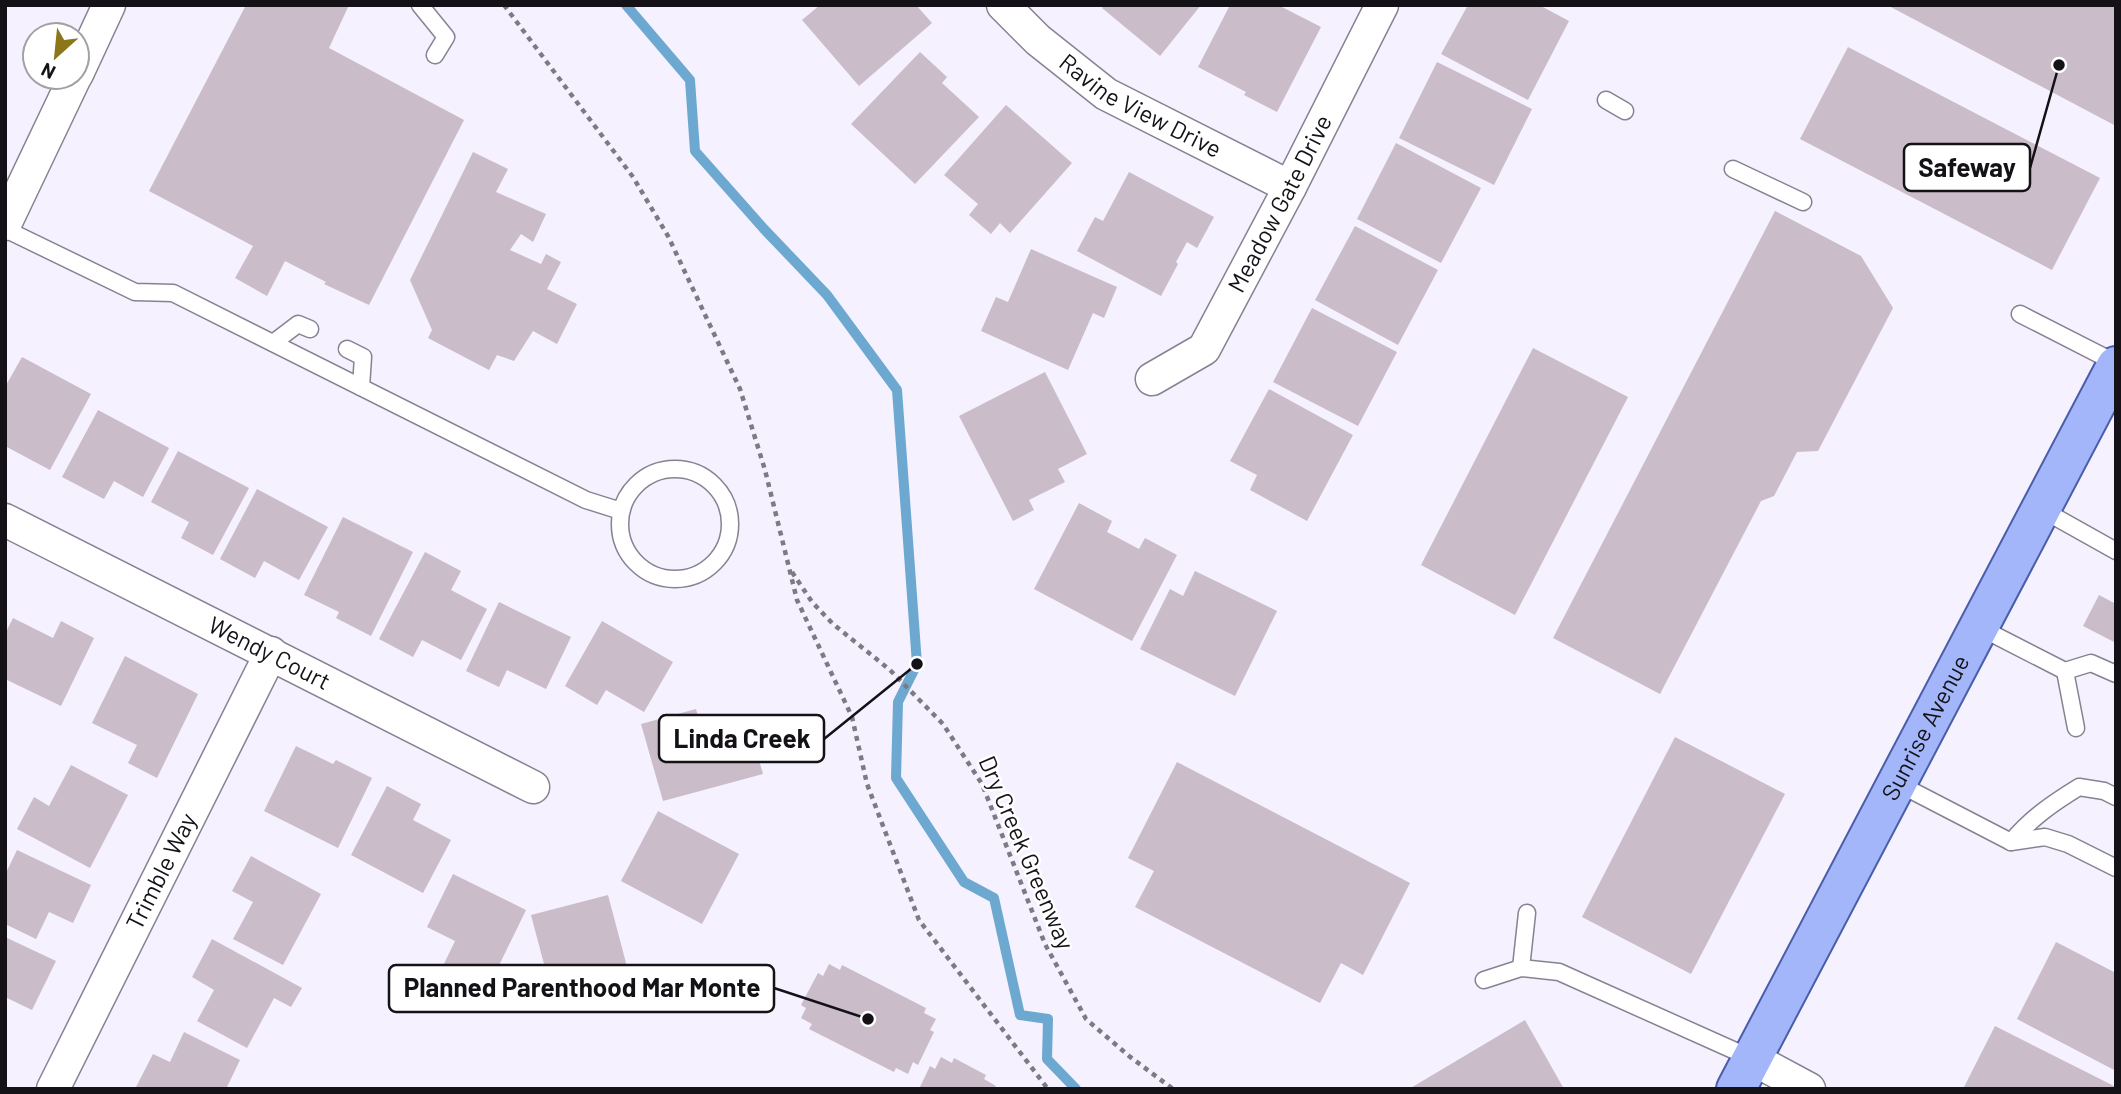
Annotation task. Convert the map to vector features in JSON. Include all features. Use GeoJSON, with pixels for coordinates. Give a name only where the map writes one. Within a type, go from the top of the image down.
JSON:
{"type":"FeatureCollection","features":[{"type":"Feature","properties":{"kind":"main road","name":"Sunrise Avenue"},"geometry":{"type":"LineString","coordinates":[[1744,1074],[2116,365]]}},
{"type":"Feature","properties":{"kind":"street"},"geometry":{"type":"LineString","coordinates":[[91,44],[110,5]]}},
{"type":"Feature","properties":{"kind":"street","name":"Ravine View Drive"},"geometry":{"type":"LineString","coordinates":[[1003,5],[1038,40],[1106,94],[1290,187]]}},
{"type":"Feature","properties":{"kind":"street","name":"Meadow Gate Drive"},"geometry":{"type":"LineString","coordinates":[[1152,379],[1204,349],[1382,5]]}},
{"type":"Feature","properties":{"kind":"street"},"geometry":{"type":"LineString","coordinates":[[5,227],[69,91]]}},
{"type":"Feature","properties":{"kind":"street","name":"Wendy Court"},"geometry":{"type":"LineString","coordinates":[[5,520],[533,787]]}},
{"type":"Feature","properties":{"kind":"street","name":"Trimble Way"},"geometry":{"type":"LineString","coordinates":[[53,1089],[271,653]]}},
{"type":"Feature","properties":{"kind":"street"},"geometry":{"type":"LineString","coordinates":[[1744,1074],[1810,1089]]}},
{"type":"Feature","properties":{"kind":"lane"},"geometry":{"type":"LineString","coordinates":[[420,5],[446,37],[435,55]]}},
{"type":"Feature","properties":{"kind":"lane"},"geometry":{"type":"LineString","coordinates":[[1606,100],[1625,111]]}},
{"type":"Feature","properties":{"kind":"lane"},"geometry":{"type":"LineString","coordinates":[[1733,169],[1803,202]]}},
{"type":"Feature","properties":{"kind":"lane"},"geometry":{"type":"LineString","coordinates":[[5,227],[135,292],[173,293],[586,500],[621,510]]}},
{"type":"Feature","properties":{"kind":"lane"},"geometry":{"type":"LineString","coordinates":[[2020,314],[2116,365]]}},
{"type":"Feature","properties":{"kind":"lane"},"geometry":{"type":"LineString","coordinates":[[273,343],[298,324],[310,330]]}},
{"type":"Feature","properties":{"kind":"lane"},"geometry":{"type":"LineString","coordinates":[[347,349],[363,358],[361,387]]}},
{"type":"Feature","properties":{"kind":"lane"},"geometry":{"type":"LineString","coordinates":[[677,469],[696,473],[712,483],[724,497],[730,515],[730,534],[724,551],[713,565],[698,575],[681,580],[663,579],[647,572],[633,561],[619,528],[621,510],[628,493],[642,479],[659,471],[677,469]]}},
{"type":"Feature","properties":{"kind":"lane"},"geometry":{"type":"LineString","coordinates":[[2041,509],[2116,551]]}},
{"type":"Feature","properties":{"kind":"lane"},"geometry":{"type":"LineString","coordinates":[[1979,627],[2065,671],[2091,663],[2116,674]]}},
{"type":"Feature","properties":{"kind":"lane"},"geometry":{"type":"LineString","coordinates":[[2065,671],[2076,728]]}},
{"type":"Feature","properties":{"kind":"lane"},"geometry":{"type":"LineString","coordinates":[[1897,783],[2011,842],[2045,837],[2068,844],[2116,868]]}},
{"type":"Feature","properties":{"kind":"lane"},"geometry":{"type":"LineString","coordinates":[[2011,842],[2043,810],[2079,787],[2104,791],[2116,797]]}},
{"type":"Feature","properties":{"kind":"lane"},"geometry":{"type":"LineString","coordinates":[[1521,968],[1527,913]]}},
{"type":"Feature","properties":{"kind":"lane"},"geometry":{"type":"LineString","coordinates":[[1484,980],[1521,968],[1559,972],[1649,1011],[1744,1074]]}},
{"type":"Feature","properties":{"kind":"path"},"geometry":{"type":"LineString","coordinates":[[504,5],[633,177],[668,236],[740,389],[765,470],[797,600],[852,717],[867,783],[919,920],[1048,1089]]}},
{"type":"Feature","properties":{"kind":"path","name":"Dry Creek Greenway"},"geometry":{"type":"LineString","coordinates":[[790,568],[812,602],[833,624],[911,688],[943,724],[982,784],[1045,944],[1086,1019],[1173,1089]]}},
{"type":"Feature","properties":{"kind":"building"},"geometry":{"type":"Polygon","coordinates":[[[246,5],[349,5],[329,48],[464,120],[369,305],[324,284],[326,282],[285,261],[267,296],[235,278],[253,246],[149,191],[246,5]]]}},
{"type":"Feature","properties":{"kind":"building"},"geometry":{"type":"Polygon","coordinates":[[[820,5],[916,5],[932,23],[859,86],[802,20],[820,5]]]}},
{"type":"Feature","properties":{"kind":"building"},"geometry":{"type":"Polygon","coordinates":[[[1104,5],[1201,5],[1160,56],[1102,8],[1104,5]]]}},
{"type":"Feature","properties":{"kind":"building"},"geometry":{"type":"Polygon","coordinates":[[[1230,5],[1278,5],[1321,27],[1277,112],[1198,67],[1230,5]]]}},
{"type":"Feature","properties":{"kind":"building"},"geometry":{"type":"Polygon","coordinates":[[[1468,5],[1539,5],[1569,21],[1528,100],[1441,54],[1468,5]]]}},
{"type":"Feature","properties":{"kind":"building"},"geometry":{"type":"Polygon","coordinates":[[[1887,5],[2116,5],[2116,126],[1887,5]]]}},
{"type":"Feature","properties":{"kind":"building"},"geometry":{"type":"Polygon","coordinates":[[[1848,47],[2100,178],[2052,270],[1800,139],[1848,47]]]}},
{"type":"Feature","properties":{"kind":"building"},"geometry":{"type":"Polygon","coordinates":[[[920,52],[947,77],[942,83],[979,117],[915,184],[851,124],[920,52]]]}},
{"type":"Feature","properties":{"kind":"building"},"geometry":{"type":"Polygon","coordinates":[[[1437,62],[1532,109],[1494,185],[1399,138],[1437,62]]]}},
{"type":"Feature","properties":{"kind":"building"},"geometry":{"type":"Polygon","coordinates":[[[1006,105],[1072,163],[1010,233],[1000,223],[991,234],[969,215],[978,204],[944,175],[1006,105]]]}},
{"type":"Feature","properties":{"kind":"building"},"geometry":{"type":"Polygon","coordinates":[[[1396,143],[1481,188],[1441,263],[1357,219],[1396,143]]]}},
{"type":"Feature","properties":{"kind":"building"},"geometry":{"type":"Polygon","coordinates":[[[473,152],[508,169],[496,192],[546,214],[533,242],[521,234],[510,250],[541,264],[546,254],[561,262],[547,289],[577,304],[557,344],[533,331],[514,361],[497,355],[489,370],[428,338],[432,330],[410,280],[473,152]]]}},
{"type":"Feature","properties":{"kind":"building"},"geometry":{"type":"Polygon","coordinates":[[[1129,172],[1214,217],[1197,248],[1187,242],[1161,296],[1077,251],[1095,217],[1103,221],[1129,172]]]}},
{"type":"Feature","properties":{"kind":"building"},"geometry":{"type":"Polygon","coordinates":[[[1775,211],[1861,256],[1893,308],[1818,451],[1797,452],[1774,496],[1761,501],[1660,694],[1553,638],[1775,211]]]}},
{"type":"Feature","properties":{"kind":"building"},"geometry":{"type":"Polygon","coordinates":[[[1355,226],[1438,270],[1398,345],[1315,300],[1355,226]]]}},
{"type":"Feature","properties":{"kind":"building"},"geometry":{"type":"Polygon","coordinates":[[[1031,249],[1117,287],[1104,318],[1093,313],[1068,370],[981,331],[996,297],[1008,302],[1031,249]]]}},
{"type":"Feature","properties":{"kind":"building"},"geometry":{"type":"Polygon","coordinates":[[[1312,308],[1397,352],[1358,426],[1273,382],[1312,308]]]}},
{"type":"Feature","properties":{"kind":"building"},"geometry":{"type":"Polygon","coordinates":[[[1533,348],[1628,397],[1515,615],[1421,565],[1533,348]]]}},
{"type":"Feature","properties":{"kind":"building"},"geometry":{"type":"Polygon","coordinates":[[[22,357],[91,394],[50,470],[5,446],[5,387],[22,357]]]}},
{"type":"Feature","properties":{"kind":"building"},"geometry":{"type":"Polygon","coordinates":[[[1045,372],[1087,454],[1058,469],[1065,482],[1029,500],[1034,510],[1013,521],[959,416],[1045,372]]]}},
{"type":"Feature","properties":{"kind":"building"},"geometry":{"type":"Polygon","coordinates":[[[1269,389],[1353,435],[1307,521],[1250,490],[1257,475],[1230,461],[1269,389]]]}},
{"type":"Feature","properties":{"kind":"building"},"geometry":{"type":"Polygon","coordinates":[[[98,410],[169,448],[143,497],[114,481],[104,499],[62,477],[98,410]]]}},
{"type":"Feature","properties":{"kind":"building"},"geometry":{"type":"Polygon","coordinates":[[[178,451],[249,488],[213,555],[181,538],[189,522],[151,502],[178,451]]]}},
{"type":"Feature","properties":{"kind":"building"},"geometry":{"type":"Polygon","coordinates":[[[257,489],[328,527],[299,580],[264,561],[255,578],[220,559],[257,489]]]}},
{"type":"Feature","properties":{"kind":"building"},"geometry":{"type":"Polygon","coordinates":[[[1079,503],[1112,521],[1107,532],[1139,549],[1145,538],[1177,555],[1132,641],[1034,589],[1079,503]]]}},
{"type":"Feature","properties":{"kind":"building"},"geometry":{"type":"Polygon","coordinates":[[[343,517],[413,552],[371,636],[336,618],[339,612],[304,595],[343,517]]]}},
{"type":"Feature","properties":{"kind":"building"},"geometry":{"type":"Polygon","coordinates":[[[425,552],[461,571],[451,590],[487,609],[461,660],[422,640],[413,657],[379,639],[425,552]]]}},
{"type":"Feature","properties":{"kind":"building"},"geometry":{"type":"Polygon","coordinates":[[[1195,571],[1277,611],[1235,696],[1140,649],[1170,589],[1183,596],[1195,571]]]}},
{"type":"Feature","properties":{"kind":"building"},"geometry":{"type":"Polygon","coordinates":[[[2099,595],[2116,604],[2116,643],[2083,626],[2099,595]]]}},
{"type":"Feature","properties":{"kind":"building"},"geometry":{"type":"Polygon","coordinates":[[[499,602],[571,637],[546,689],[507,670],[499,687],[466,671],[499,602]]]}},
{"type":"Feature","properties":{"kind":"building"},"geometry":{"type":"Polygon","coordinates":[[[13,618],[53,638],[61,621],[94,638],[61,706],[5,679],[5,634],[13,618]]]}},
{"type":"Feature","properties":{"kind":"building"},"geometry":{"type":"Polygon","coordinates":[[[602,621],[673,662],[644,712],[606,690],[597,705],[565,686],[602,621]]]}},
{"type":"Feature","properties":{"kind":"building"},"geometry":{"type":"Polygon","coordinates":[[[125,656],[198,694],[157,778],[128,763],[137,745],[92,723],[125,656]]]}},
{"type":"Feature","properties":{"kind":"building"},"geometry":{"type":"Polygon","coordinates":[[[696,709],[704,739],[749,726],[763,774],[663,801],[641,724],[696,709]]]}},
{"type":"Feature","properties":{"kind":"building"},"geometry":{"type":"Polygon","coordinates":[[[1675,737],[1785,794],[1691,974],[1582,917],[1675,737]]]}},
{"type":"Feature","properties":{"kind":"building"},"geometry":{"type":"Polygon","coordinates":[[[296,746],[333,764],[336,760],[372,778],[338,848],[264,811],[296,746]]]}},
{"type":"Feature","properties":{"kind":"building"},"geometry":{"type":"Polygon","coordinates":[[[1177,762],[1410,883],[1363,975],[1341,963],[1320,1003],[1135,907],[1154,871],[1128,858],[1177,762]]]}},
{"type":"Feature","properties":{"kind":"building"},"geometry":{"type":"Polygon","coordinates":[[[71,765],[128,795],[90,868],[17,829],[34,797],[49,806],[71,765]]]}},
{"type":"Feature","properties":{"kind":"building"},"geometry":{"type":"Polygon","coordinates":[[[387,786],[421,804],[413,820],[451,840],[423,893],[351,855],[387,786]]]}},
{"type":"Feature","properties":{"kind":"building"},"geometry":{"type":"Polygon","coordinates":[[[658,811],[739,854],[702,924],[621,881],[658,811]]]}},
{"type":"Feature","properties":{"kind":"building"},"geometry":{"type":"Polygon","coordinates":[[[17,850],[91,885],[73,923],[49,912],[36,939],[5,924],[5,875],[17,850]]]}},
{"type":"Feature","properties":{"kind":"building"},"geometry":{"type":"Polygon","coordinates":[[[251,856],[321,894],[283,965],[233,939],[253,902],[232,891],[251,856]]]}},
{"type":"Feature","properties":{"kind":"building"},"geometry":{"type":"Polygon","coordinates":[[[453,874],[526,910],[487,990],[442,968],[455,941],[427,927],[453,874]]]}},
{"type":"Feature","properties":{"kind":"building"},"geometry":{"type":"Polygon","coordinates":[[[608,895],[630,978],[553,998],[531,915],[608,895]]]}},
{"type":"Feature","properties":{"kind":"building"},"geometry":{"type":"Polygon","coordinates":[[[5,937],[56,961],[32,1010],[5,997],[5,937]]]}},
{"type":"Feature","properties":{"kind":"building"},"geometry":{"type":"Polygon","coordinates":[[[212,939],[302,988],[291,1007],[274,998],[247,1048],[197,1021],[214,990],[192,977],[212,939]]]}},
{"type":"Feature","properties":{"kind":"building"},"geometry":{"type":"Polygon","coordinates":[[[2056,942],[2116,973],[2116,1071],[2017,1019],[2056,942]]]}},
{"type":"Feature","properties":{"kind":"building"},"geometry":{"type":"Polygon","coordinates":[[[829,964],[840,970],[842,965],[926,1008],[924,1013],[936,1019],[930,1030],[934,1032],[918,1065],[913,1062],[908,1074],[896,1068],[894,1072],[809,1029],[812,1024],[801,1018],[806,1008],[801,1005],[818,973],[823,976],[829,964]]]}},
{"type":"Feature","properties":{"kind":"building"},"geometry":{"type":"Polygon","coordinates":[[[1525,1020],[1564,1089],[1409,1089],[1525,1020]]]}},
{"type":"Feature","properties":{"kind":"building"},"geometry":{"type":"Polygon","coordinates":[[[1995,1026],[2116,1087],[2116,1089],[1963,1089],[1995,1026]]]}},
{"type":"Feature","properties":{"kind":"building"},"geometry":{"type":"Polygon","coordinates":[[[184,1032],[240,1060],[226,1089],[135,1089],[153,1054],[170,1062],[184,1032]]]}},
{"type":"Feature","properties":{"kind":"building"},"geometry":{"type":"Polygon","coordinates":[[[941,1057],[952,1063],[954,1058],[986,1075],[984,1079],[996,1086],[994,1089],[919,1089],[930,1066],[935,1069],[941,1057]]]}},
{"type":"Feature","properties":{"kind":"waterway"},"geometry":{"type":"LineString","coordinates":[[626,5],[690,80],[695,151],[827,295],[897,390],[917,664],[898,702],[896,778],[964,882],[994,898],[1020,1015],[1048,1019],[1047,1059],[1076,1089]]}},
{"type":"Feature","properties":{"kind":"place","name":"Safeway"},"geometry":{"type":"Point","coordinates":[2059,65]}},
{"type":"Feature","properties":{"kind":"place","name":"Linda Creek"},"geometry":{"type":"Point","coordinates":[917,664]}},
{"type":"Feature","properties":{"kind":"place","name":"Planned Parenthood Mar Monte"},"geometry":{"type":"Point","coordinates":[868,1019]}}]}
